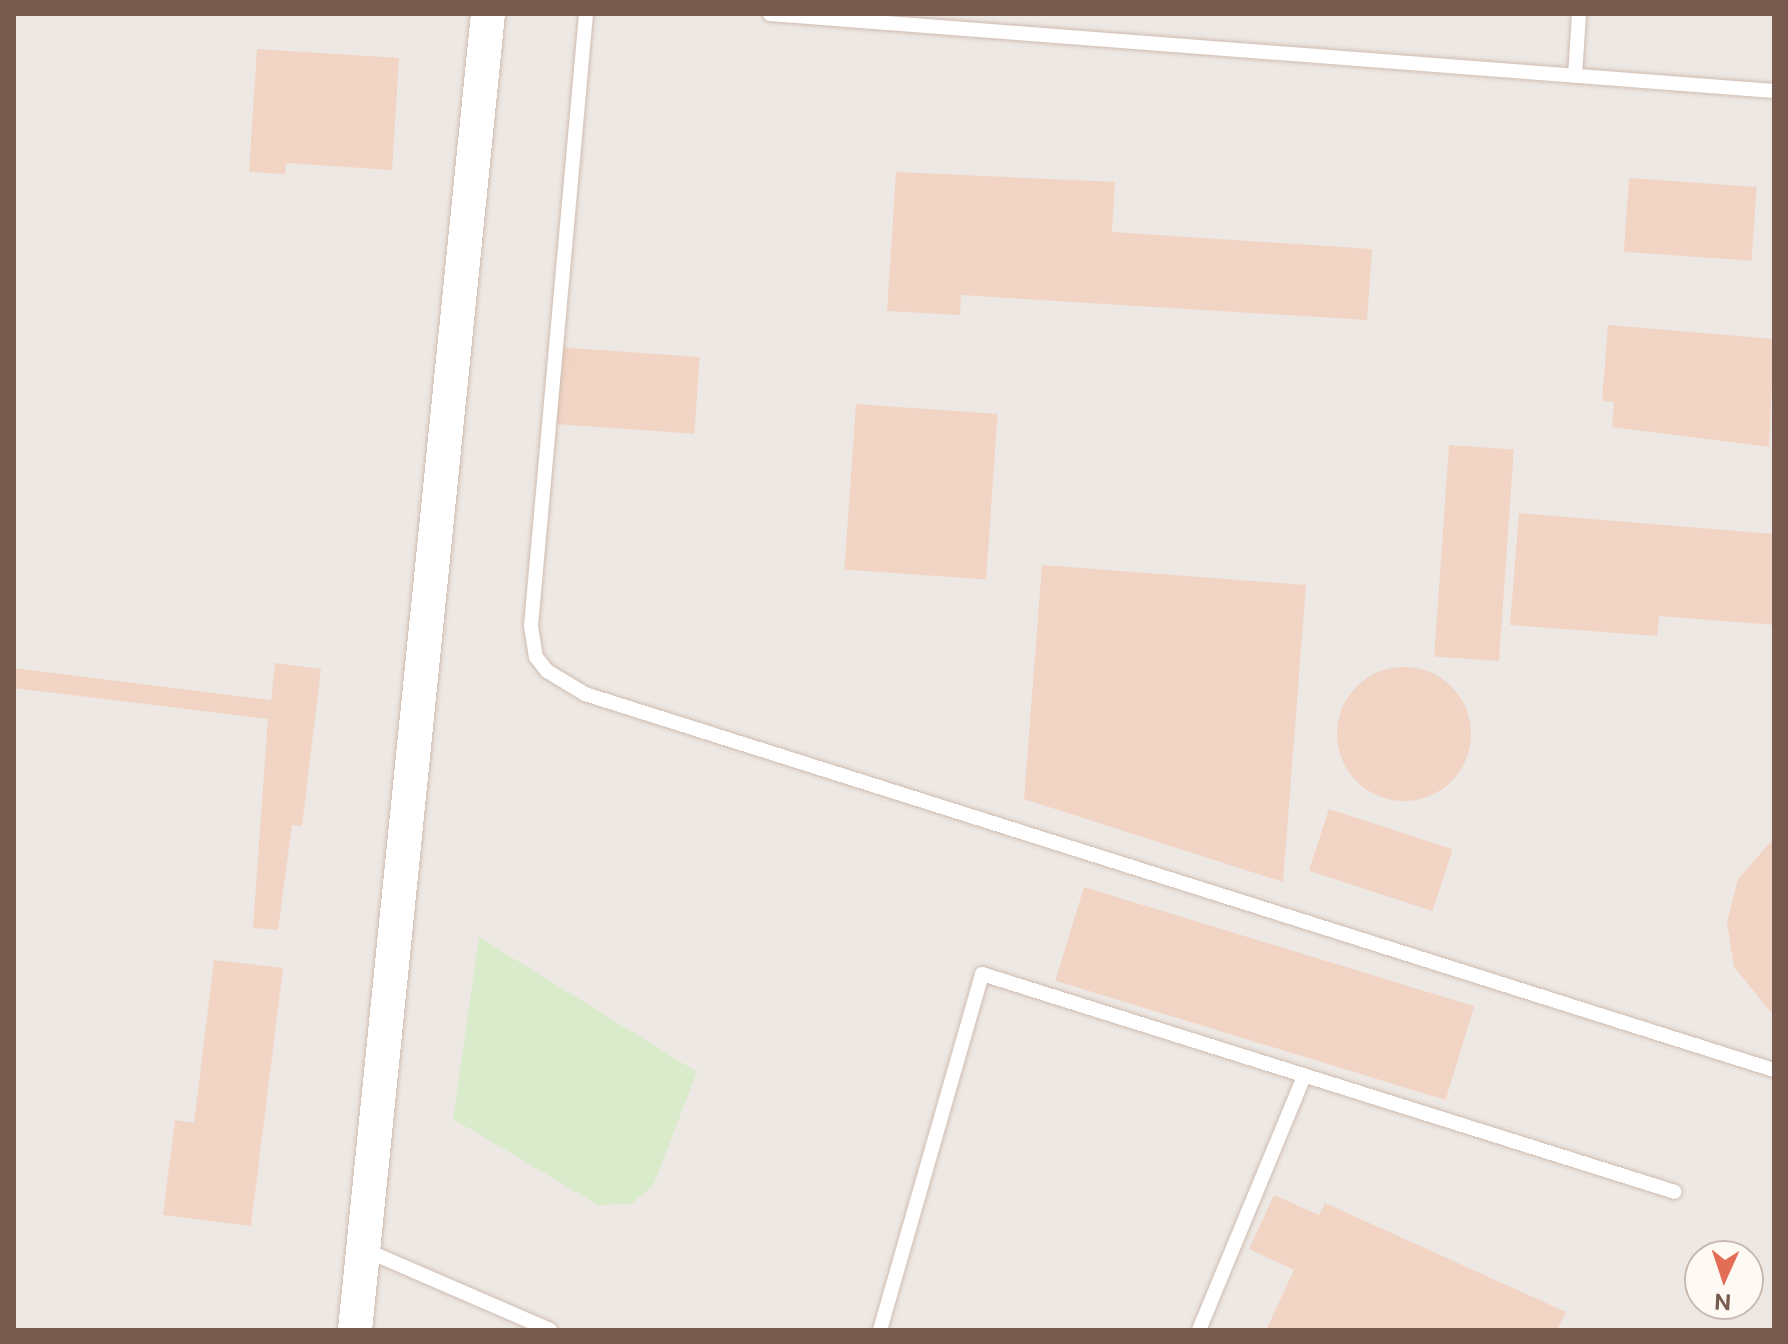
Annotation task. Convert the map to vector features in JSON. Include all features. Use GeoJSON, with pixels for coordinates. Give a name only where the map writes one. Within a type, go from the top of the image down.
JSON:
{"type":"FeatureCollection","features":[{"type":"Feature","properties":{"kind":"street"},"geometry":{"type":"LineString","coordinates":[[355,1330],[488,14]]}},
{"type":"Feature","properties":{"kind":"lane"},"geometry":{"type":"LineString","coordinates":[[586,14],[531,626],[536,657],[547,671],[585,694],[1774,1070]]}},
{"type":"Feature","properties":{"kind":"lane"},"geometry":{"type":"LineString","coordinates":[[770,14],[1774,91]]}},
{"type":"Feature","properties":{"kind":"lane"},"geometry":{"type":"LineString","coordinates":[[1575,76],[1579,14]]}},
{"type":"Feature","properties":{"kind":"lane"},"geometry":{"type":"LineString","coordinates":[[880,1330],[982,974],[1675,1192]]}},
{"type":"Feature","properties":{"kind":"lane"},"geometry":{"type":"LineString","coordinates":[[1199,1330],[1304,1076]]}},
{"type":"Feature","properties":{"kind":"lane"},"geometry":{"type":"LineString","coordinates":[[363,1249],[550,1330]]}},
{"type":"Feature","properties":{"kind":"shaded area"},"geometry":{"type":"Polygon","coordinates":[[[14,14],[1774,14],[1774,1330],[14,1330],[14,14]]]}},
{"type":"Feature","properties":{"kind":"green space"},"geometry":{"type":"Polygon","coordinates":[[[479,937],[697,1072],[653,1186],[631,1204],[598,1205],[453,1119],[479,937]]]}},
{"type":"Feature","properties":{"kind":"building"},"geometry":{"type":"Polygon","coordinates":[[[257,49],[399,58],[392,170],[286,163],[285,174],[249,172],[257,49]]]}},
{"type":"Feature","properties":{"kind":"building"},"geometry":{"type":"Polygon","coordinates":[[[896,172],[1115,182],[1112,232],[1372,249],[1367,320],[961,295],[960,315],[887,311],[896,172]]]}},
{"type":"Feature","properties":{"kind":"building"},"geometry":{"type":"Polygon","coordinates":[[[1629,178],[1757,187],[1752,261],[1624,252],[1629,178]]]}},
{"type":"Feature","properties":{"kind":"building"},"geometry":{"type":"Polygon","coordinates":[[[1608,325],[1774,339],[1769,447],[1612,427],[1614,402],[1602,401],[1608,325]]]}},
{"type":"Feature","properties":{"kind":"building"},"geometry":{"type":"Polygon","coordinates":[[[557,347],[700,357],[694,434],[552,424],[557,347]]]}},
{"type":"Feature","properties":{"kind":"building"},"geometry":{"type":"Polygon","coordinates":[[[856,404],[998,414],[986,580],[844,570],[856,404]]]}},
{"type":"Feature","properties":{"kind":"building"},"geometry":{"type":"Polygon","coordinates":[[[1449,445],[1514,450],[1499,661],[1434,656],[1449,445]]]}},
{"type":"Feature","properties":{"kind":"building"},"geometry":{"type":"Polygon","coordinates":[[[1519,513],[1774,534],[1774,625],[1659,616],[1657,636],[1510,625],[1519,513]]]}},
{"type":"Feature","properties":{"kind":"building"},"geometry":{"type":"Polygon","coordinates":[[[1042,565],[1306,585],[1283,882],[1024,799],[1042,565]]]}},
{"type":"Feature","properties":{"kind":"building"},"geometry":{"type":"Polygon","coordinates":[[[275,663],[321,669],[302,826],[292,825],[278,930],[253,928],[268,719],[14,688],[14,668],[271,700],[275,663]]]}},
{"type":"Feature","properties":{"kind":"building"},"geometry":{"type":"Polygon","coordinates":[[[1404,667],[1430,672],[1452,686],[1466,708],[1471,734],[1466,760],[1452,782],[1430,796],[1404,801],[1378,796],[1356,782],[1342,760],[1337,734],[1342,708],[1356,686],[1378,672],[1404,667]]]}},
{"type":"Feature","properties":{"kind":"building"},"geometry":{"type":"Polygon","coordinates":[[[1329,809],[1453,849],[1433,911],[1309,871],[1329,809]]]}},
{"type":"Feature","properties":{"kind":"building"},"geometry":{"type":"Polygon","coordinates":[[[1774,838],[1774,1016],[1734,967],[1727,922],[1738,879],[1774,838]]]}},
{"type":"Feature","properties":{"kind":"building"},"geometry":{"type":"Polygon","coordinates":[[[1084,887],[1474,1006],[1446,1100],[1055,981],[1084,887]]]}},
{"type":"Feature","properties":{"kind":"building"},"geometry":{"type":"Polygon","coordinates":[[[214,960],[283,968],[251,1226],[163,1215],[175,1120],[194,1123],[214,960]]]}},
{"type":"Feature","properties":{"kind":"building"},"geometry":{"type":"Polygon","coordinates":[[[1274,1195],[1319,1215],[1325,1203],[1566,1312],[1557,1330],[1266,1330],[1294,1270],[1249,1249],[1274,1195]]]}}]}
